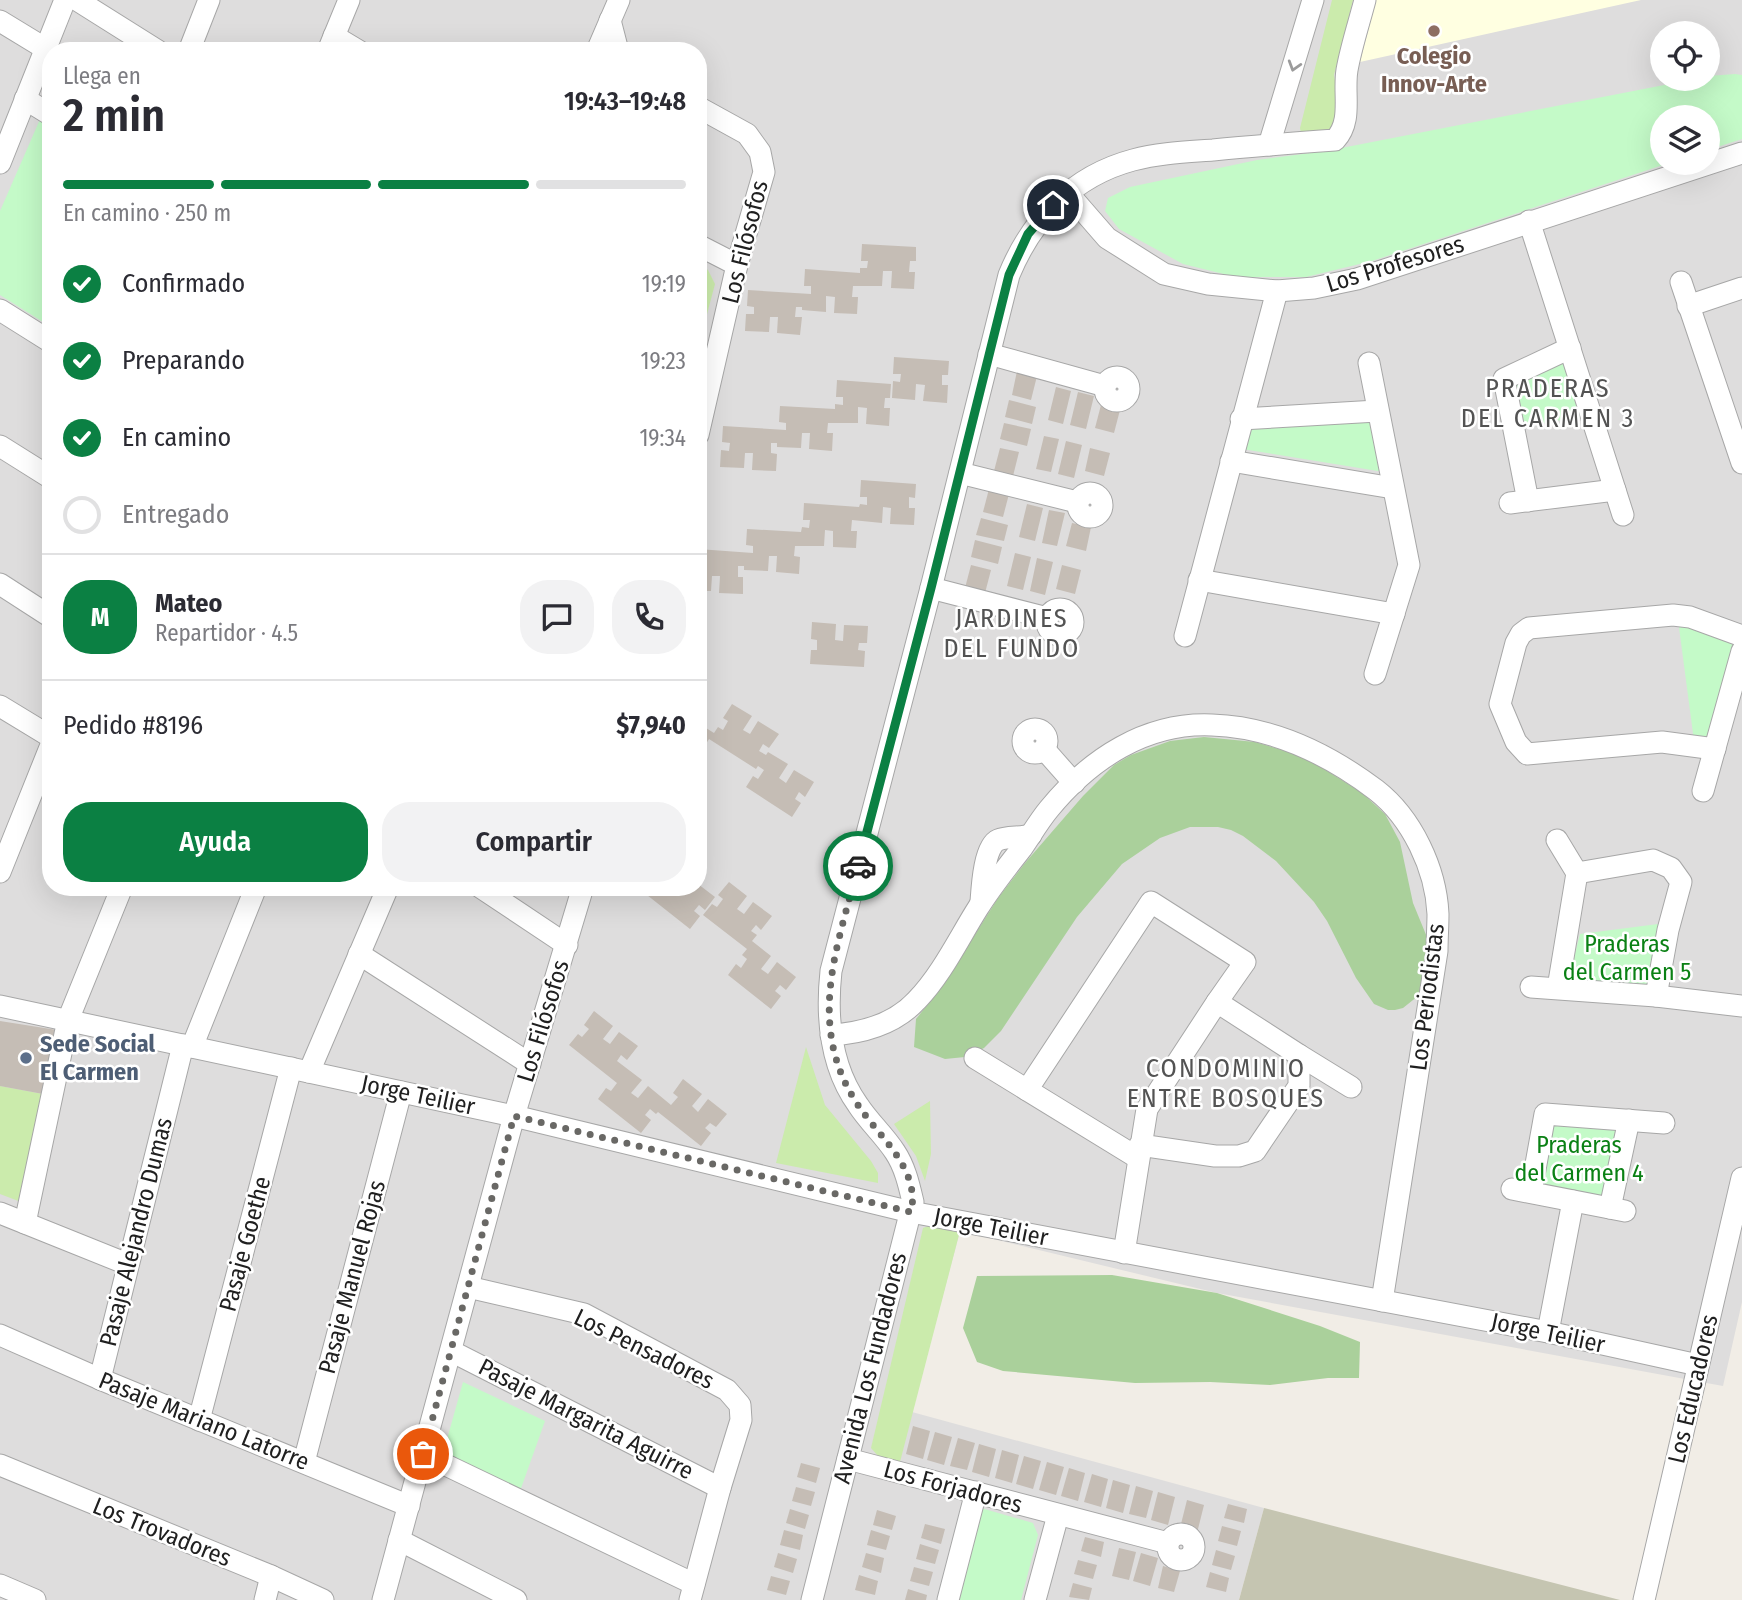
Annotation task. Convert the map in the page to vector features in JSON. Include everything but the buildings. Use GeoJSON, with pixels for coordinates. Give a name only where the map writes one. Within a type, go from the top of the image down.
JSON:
{"type":"FeatureCollection","features":[{"type":"Feature","properties":{"kind":"street"},"geometry":{"type":"LineString","coordinates":[[49,42],[65,0]]}},
{"type":"Feature","properties":{"kind":"street"},"geometry":{"type":"LineString","coordinates":[[77,0],[144,42]]}},
{"type":"Feature","properties":{"kind":"street"},"geometry":{"type":"LineString","coordinates":[[193,42],[209,0]]}},
{"type":"Feature","properties":{"kind":"street"},"geometry":{"type":"LineString","coordinates":[[331,42],[349,0]]}},
{"type":"Feature","properties":{"kind":"street"},"geometry":{"type":"LineString","coordinates":[[1269,145],[1313,0]]}},
{"type":"Feature","properties":{"kind":"street","name":"Avenida Los Fundadores"},"geometry":{"type":"LineString","coordinates":[[811,1600],[913,1202],[908,1177],[896,1153],[859,1106],[842,1079],[831,1035],[831,971],[1009,275],[1019,251],[1040,219],[1067,192],[1100,172],[1136,159],[1335,140],[1342,132],[1345,121],[1346,72],[1365,0]]}},
{"type":"Feature","properties":{"kind":"street"},"geometry":{"type":"LineString","coordinates":[[601,42],[614,10]]}},
{"type":"Feature","properties":{"kind":"street"},"geometry":{"type":"LineString","coordinates":[[614,10],[617,42]]}},
{"type":"Feature","properties":{"kind":"street"},"geometry":{"type":"LineString","coordinates":[[0,21],[42,47]]}},
{"type":"Feature","properties":{"kind":"street"},"geometry":{"type":"LineString","coordinates":[[0,163],[42,59]]}},
{"type":"Feature","properties":{"kind":"street"},"geometry":{"type":"LineString","coordinates":[[26,99],[42,109]]}},
{"type":"Feature","properties":{"kind":"street","name":"Los Filósofos"},"geometry":{"type":"LineString","coordinates":[[707,112],[747,134],[760,152],[764,172],[737,265],[707,396]]}},
{"type":"Feature","properties":{"kind":"street","name":"Los Profesores"},"geometry":{"type":"LineString","coordinates":[[1067,192],[1107,238],[1164,274],[1208,284],[1277,291],[1314,288],[1357,279],[1742,153]]}},
{"type":"Feature","properties":{"kind":"street"},"geometry":{"type":"LineString","coordinates":[[1529,221],[1623,515]]}},
{"type":"Feature","properties":{"kind":"street"},"geometry":{"type":"LineString","coordinates":[[707,250],[737,265]]}},
{"type":"Feature","properties":{"kind":"street"},"geometry":{"type":"LineString","coordinates":[[1681,282],[1742,463]]}},
{"type":"Feature","properties":{"kind":"street"},"geometry":{"type":"LineString","coordinates":[[1688,306],[1742,288]]}},
{"type":"Feature","properties":{"kind":"street"},"geometry":{"type":"LineString","coordinates":[[1185,636],[1277,291]]}},
{"type":"Feature","properties":{"kind":"street"},"geometry":{"type":"LineString","coordinates":[[0,310],[42,336]]}},
{"type":"Feature","properties":{"kind":"street"},"geometry":{"type":"LineString","coordinates":[[1570,348],[1504,379],[1519,502],[1615,490]]}},
{"type":"Feature","properties":{"kind":"street"},"geometry":{"type":"LineString","coordinates":[[989,354],[1105,386]]}},
{"type":"Feature","properties":{"kind":"street"},"geometry":{"type":"LineString","coordinates":[[1369,363],[1409,565],[1375,674]]}},
{"type":"Feature","properties":{"kind":"street"},"geometry":{"type":"LineString","coordinates":[[1241,419],[1377,411]]}},
{"type":"Feature","properties":{"kind":"street"},"geometry":{"type":"LineString","coordinates":[[0,446],[42,472]]}},
{"type":"Feature","properties":{"kind":"street"},"geometry":{"type":"LineString","coordinates":[[1231,461],[1394,488]]}},
{"type":"Feature","properties":{"kind":"street"},"geometry":{"type":"LineString","coordinates":[[960,473],[1077,502]]}},
{"type":"Feature","properties":{"kind":"street"},"geometry":{"type":"LineString","coordinates":[[1199,580],[1394,614]]}},
{"type":"Feature","properties":{"kind":"street"},"geometry":{"type":"LineString","coordinates":[[0,584],[42,611]]}},
{"type":"Feature","properties":{"kind":"street"},"geometry":{"type":"LineString","coordinates":[[931,588],[1047,618]]}},
{"type":"Feature","properties":{"kind":"street"},"geometry":{"type":"LineString","coordinates":[[1714,749],[1662,742],[1527,754],[1516,742],[1500,704],[1516,643],[1521,634],[1529,628],[1673,615],[1690,617],[1742,636]]}},
{"type":"Feature","properties":{"kind":"street"},"geometry":{"type":"LineString","coordinates":[[1703,791],[1742,652]]}},
{"type":"Feature","properties":{"kind":"street"},"geometry":{"type":"LineString","coordinates":[[0,706],[42,732]]}},
{"type":"Feature","properties":{"kind":"street","name":"Los Periodistas"},"geometry":{"type":"LineString","coordinates":[[831,1035],[869,1030],[892,1020],[917,1001],[941,968],[980,904],[1049,809],[1105,756],[1137,738],[1163,729],[1199,724],[1235,726],[1271,733],[1340,764],[1379,792],[1407,822],[1422,851],[1433,884],[1438,912],[1437,951],[1382,1301]]}},
{"type":"Feature","properties":{"kind":"street"},"geometry":{"type":"LineString","coordinates":[[1044,749],[1074,783]]}},
{"type":"Feature","properties":{"kind":"street"},"geometry":{"type":"LineString","coordinates":[[0,872],[42,767]]}},
{"type":"Feature","properties":{"kind":"street"},"geometry":{"type":"LineString","coordinates":[[1557,840],[1577,873],[1558,988]]}},
{"type":"Feature","properties":{"kind":"street"},"geometry":{"type":"LineString","coordinates":[[1577,873],[1653,860],[1671,868],[1681,882],[1668,930],[1656,996]]}},
{"type":"Feature","properties":{"kind":"street"},"geometry":{"type":"LineString","coordinates":[[25,1223],[68,1020],[118,896]]}},
{"type":"Feature","properties":{"kind":"street","name":"Pasaje Alejandro Dumas"},"geometry":{"type":"LineString","coordinates":[[100,1379],[127,1264],[188,1046],[252,896]]}},
{"type":"Feature","properties":{"kind":"street","name":"Pasaje Goethe"},"geometry":{"type":"LineString","coordinates":[[199,1420],[300,1070],[359,954],[384,896]]}},
{"type":"Feature","properties":{"kind":"street"},"geometry":{"type":"LineString","coordinates":[[494,896],[567,944]]}},
{"type":"Feature","properties":{"kind":"street","name":"Los Filósofos"},"geometry":{"type":"LineString","coordinates":[[383,1600],[514,1116],[580,896]]}},
{"type":"Feature","properties":{"kind":"street"},"geometry":{"type":"LineString","coordinates":[[1027,1090],[1151,902],[1245,962],[1147,1109],[1124,1253]]}},
{"type":"Feature","properties":{"kind":"street"},"geometry":{"type":"LineString","coordinates":[[359,954],[530,1064]]}},
{"type":"Feature","properties":{"kind":"street"},"geometry":{"type":"LineString","coordinates":[[1531,987],[1656,996],[1742,1006]]}},
{"type":"Feature","properties":{"kind":"street"},"geometry":{"type":"LineString","coordinates":[[1217,1002],[1351,1087]]}},
{"type":"Feature","properties":{"kind":"street","name":"Jorge Teilier"},"geometry":{"type":"LineString","coordinates":[[0,1006],[514,1116],[911,1212],[1548,1332],[1698,1365]]}},
{"type":"Feature","properties":{"kind":"street"},"geometry":{"type":"LineString","coordinates":[[975,1058],[1139,1152],[1239,1156],[1255,1151],[1299,1086],[1299,1055]]}},
{"type":"Feature","properties":{"kind":"street","name":"Pasaje Manuel Rojas"},"geometry":{"type":"LineString","coordinates":[[304,1462],[401,1091]]}},
{"type":"Feature","properties":{"kind":"street"},"geometry":{"type":"LineString","coordinates":[[1629,1120],[1618,1209],[1521,1190],[1545,1114],[1629,1120],[1664,1123]]}},
{"type":"Feature","properties":{"kind":"street","name":"Los Educadores"},"geometry":{"type":"LineString","coordinates":[[1644,1600],[1742,1178]]}},
{"type":"Feature","properties":{"kind":"street"},"geometry":{"type":"LineString","coordinates":[[1548,1332],[1573,1201]]}},
{"type":"Feature","properties":{"kind":"street"},"geometry":{"type":"LineString","coordinates":[[0,1213],[127,1264]]}},
{"type":"Feature","properties":{"kind":"street","name":"Los Pensadores"},"geometry":{"type":"LineString","coordinates":[[468,1287],[584,1314],[727,1390],[740,1405],[741,1420],[692,1592]]}},
{"type":"Feature","properties":{"kind":"street","name":"Pasaje Mariano Latorre"},"geometry":{"type":"LineString","coordinates":[[0,1335],[409,1506]]}},
{"type":"Feature","properties":{"kind":"street","name":"Pasaje Margarita Aguirre"},"geometry":{"type":"LineString","coordinates":[[451,1351],[720,1488]]}},
{"type":"Feature","properties":{"kind":"street"},"geometry":{"type":"LineString","coordinates":[[423,1454],[692,1592]]}},
{"type":"Feature","properties":{"kind":"street","name":"Los Forjadores"},"geometry":{"type":"LineString","coordinates":[[848,1458],[1168,1543]]}},
{"type":"Feature","properties":{"kind":"street","name":"Los Trovadores"},"geometry":{"type":"LineString","coordinates":[[0,1465],[323,1600]]}},
{"type":"Feature","properties":{"kind":"street"},"geometry":{"type":"LineString","coordinates":[[948,1600],[976,1492]]}},
{"type":"Feature","properties":{"kind":"street"},"geometry":{"type":"LineString","coordinates":[[1035,1600],[1058,1515]]}},
{"type":"Feature","properties":{"kind":"street"},"geometry":{"type":"LineString","coordinates":[[399,1540],[516,1600]]}},
{"type":"Feature","properties":{"kind":"street"},"geometry":{"type":"LineString","coordinates":[[265,1600],[271,1576]]}},
{"type":"Feature","properties":{"kind":"street"},"geometry":{"type":"LineString","coordinates":[[0,1585],[35,1600]]}},
{"type":"Feature","properties":{"kind":"shaded area"},"geometry":{"type":"Polygon","coordinates":[[[0,0],[1742,0],[1742,1302],[1723,1386],[1217,1293],[960,1231],[912,1412],[1264,1508],[1239,1600],[0,1600],[0,0]]]}},
{"type":"Feature","properties":{"kind":"shaded area","name":"Colegio Innov-Arte"},"geometry":{"type":"Polygon","coordinates":[[[1376,0],[1641,0],[1360,62],[1376,0]]]}},
{"type":"Feature","properties":{"kind":"shaded area"},"geometry":{"type":"Polygon","coordinates":[[[1264,1508],[1620,1600],[1239,1600],[1264,1508]]]}},
{"type":"Feature","properties":{"kind":"green space"},"geometry":{"type":"Polygon","coordinates":[[[1332,0],[1353,0],[1334,75],[1342,119],[1340,136],[1302,138],[1300,128],[1332,0]]]}},
{"type":"Feature","properties":{"kind":"green space"},"geometry":{"type":"Polygon","coordinates":[[[1720,75],[1742,75],[1742,139],[1720,146],[1720,105],[1650,105],[1650,169],[1372,261],[1306,277],[1236,277],[1183,264],[1119,229],[1105,211],[1108,198],[1130,187],[1257,160],[1326,151],[1650,88],[1650,91],[1720,91],[1720,75]]]}},
{"type":"Feature","properties":{"kind":"green space"},"geometry":{"type":"Polygon","coordinates":[[[41,117],[42,321],[0,295],[0,211],[41,117]]]}},
{"type":"Feature","properties":{"kind":"green space"},"geometry":{"type":"Polygon","coordinates":[[[707,269],[715,284],[707,314],[707,269]]]}},
{"type":"Feature","properties":{"kind":"green space","name":"PRADERAS DEL CARMEN 3"},"geometry":{"type":"Polygon","coordinates":[[[1564,362],[1582,416],[1524,427],[1515,385],[1564,362]]]}},
{"type":"Feature","properties":{"kind":"green space"},"geometry":{"type":"Polygon","coordinates":[[[1374,420],[1384,472],[1242,449],[1248,427],[1374,420]]]}},
{"type":"Feature","properties":{"kind":"green space"},"geometry":{"type":"Polygon","coordinates":[[[1678,620],[1741,640],[1712,744],[1694,741],[1678,620]]]}},
{"type":"Feature","properties":{"kind":"green space"},"geometry":{"type":"Polygon","coordinates":[[[1204,737],[1255,742],[1303,756],[1361,792],[1385,814],[1400,842],[1413,903],[1429,942],[1425,986],[1418,996],[1403,1008],[1395,1010],[1374,1004],[1356,978],[1327,921],[1314,902],[1276,861],[1231,830],[1190,827],[1160,838],[1122,864],[1077,917],[1001,1031],[984,1048],[965,1057],[945,1059],[914,1047],[916,1019],[941,988],[998,898],[1083,796],[1114,765],[1131,755],[1170,741],[1204,737]]]}},
{"type":"Feature","properties":{"kind":"green space","name":"Praderas del Carmen 5"},"geometry":{"type":"Polygon","coordinates":[[[1666,923],[1652,991],[1568,981],[1580,934],[1666,923]]]}},
{"type":"Feature","properties":{"kind":"green space"},"geometry":{"type":"Polygon","coordinates":[[[806,1047],[825,1105],[871,1161],[878,1173],[878,1183],[776,1163],[806,1047]]]}},
{"type":"Feature","properties":{"kind":"green space"},"geometry":{"type":"Polygon","coordinates":[[[0,1086],[43,1094],[21,1202],[0,1194],[0,1086]]]}},
{"type":"Feature","properties":{"kind":"green space"},"geometry":{"type":"Polygon","coordinates":[[[930,1101],[931,1154],[925,1181],[916,1156],[894,1124],[930,1101]]]}},
{"type":"Feature","properties":{"kind":"green space","name":"Praderas del Carmen 4"},"geometry":{"type":"Polygon","coordinates":[[[1550,1124],[1620,1129],[1605,1197],[1540,1185],[1550,1124]]]}},
{"type":"Feature","properties":{"kind":"green space"},"geometry":{"type":"Polygon","coordinates":[[[931,1225],[960,1231],[900,1462],[879,1457],[871,1448],[923,1228],[931,1225]]]}},
{"type":"Feature","properties":{"kind":"green space"},"geometry":{"type":"Polygon","coordinates":[[[1112,1275],[1217,1293],[1320,1326],[1360,1342],[1359,1378],[1328,1378],[1270,1385],[1210,1382],[1135,1383],[1003,1371],[977,1362],[963,1328],[977,1276],[1112,1275]]]}},
{"type":"Feature","properties":{"kind":"green space"},"geometry":{"type":"Polygon","coordinates":[[[463,1382],[545,1421],[519,1494],[442,1457],[463,1382]]]}},
{"type":"Feature","properties":{"kind":"green space"},"geometry":{"type":"Polygon","coordinates":[[[981,1508],[1033,1523],[1038,1535],[1021,1600],[955,1600],[981,1508]]]}},
{"type":"Feature","properties":{"kind":"way so far"},"geometry":{"type":"LineString","coordinates":[[423,1454],[514,1116],[911,1212],[913,1202],[908,1177],[896,1153],[859,1106],[842,1079],[831,1035],[831,971],[858,866]]}},
{"type":"Feature","properties":{"kind":"place","name":"Colegio Innov-Arte"},"geometry":{"type":"Point","coordinates":[1434,31]}},
{"type":"Feature","properties":{"kind":"place","name":"Sede Social El Carmen"},"geometry":{"type":"Point","coordinates":[26,1058]}},
{"type":"Feature","properties":{"kind":"district","name":"PRADERAS DEL CARMEN 3"},"geometry":{"type":"Point","coordinates":[1548,403]}},
{"type":"Feature","properties":{"kind":"district","name":"JARDINES DEL FUNDO"},"geometry":{"type":"Point","coordinates":[1012,633]}},
{"type":"Feature","properties":{"kind":"district","name":"CONDOMINIO ENTRE BOSQUES"},"geometry":{"type":"Point","coordinates":[1226,1083]}},
{"type":"Feature","properties":{"kind":"route"},"geometry":{"type":"LineString","coordinates":[[858,866],[1009,275],[1028,234],[1053,205]]}}]}
